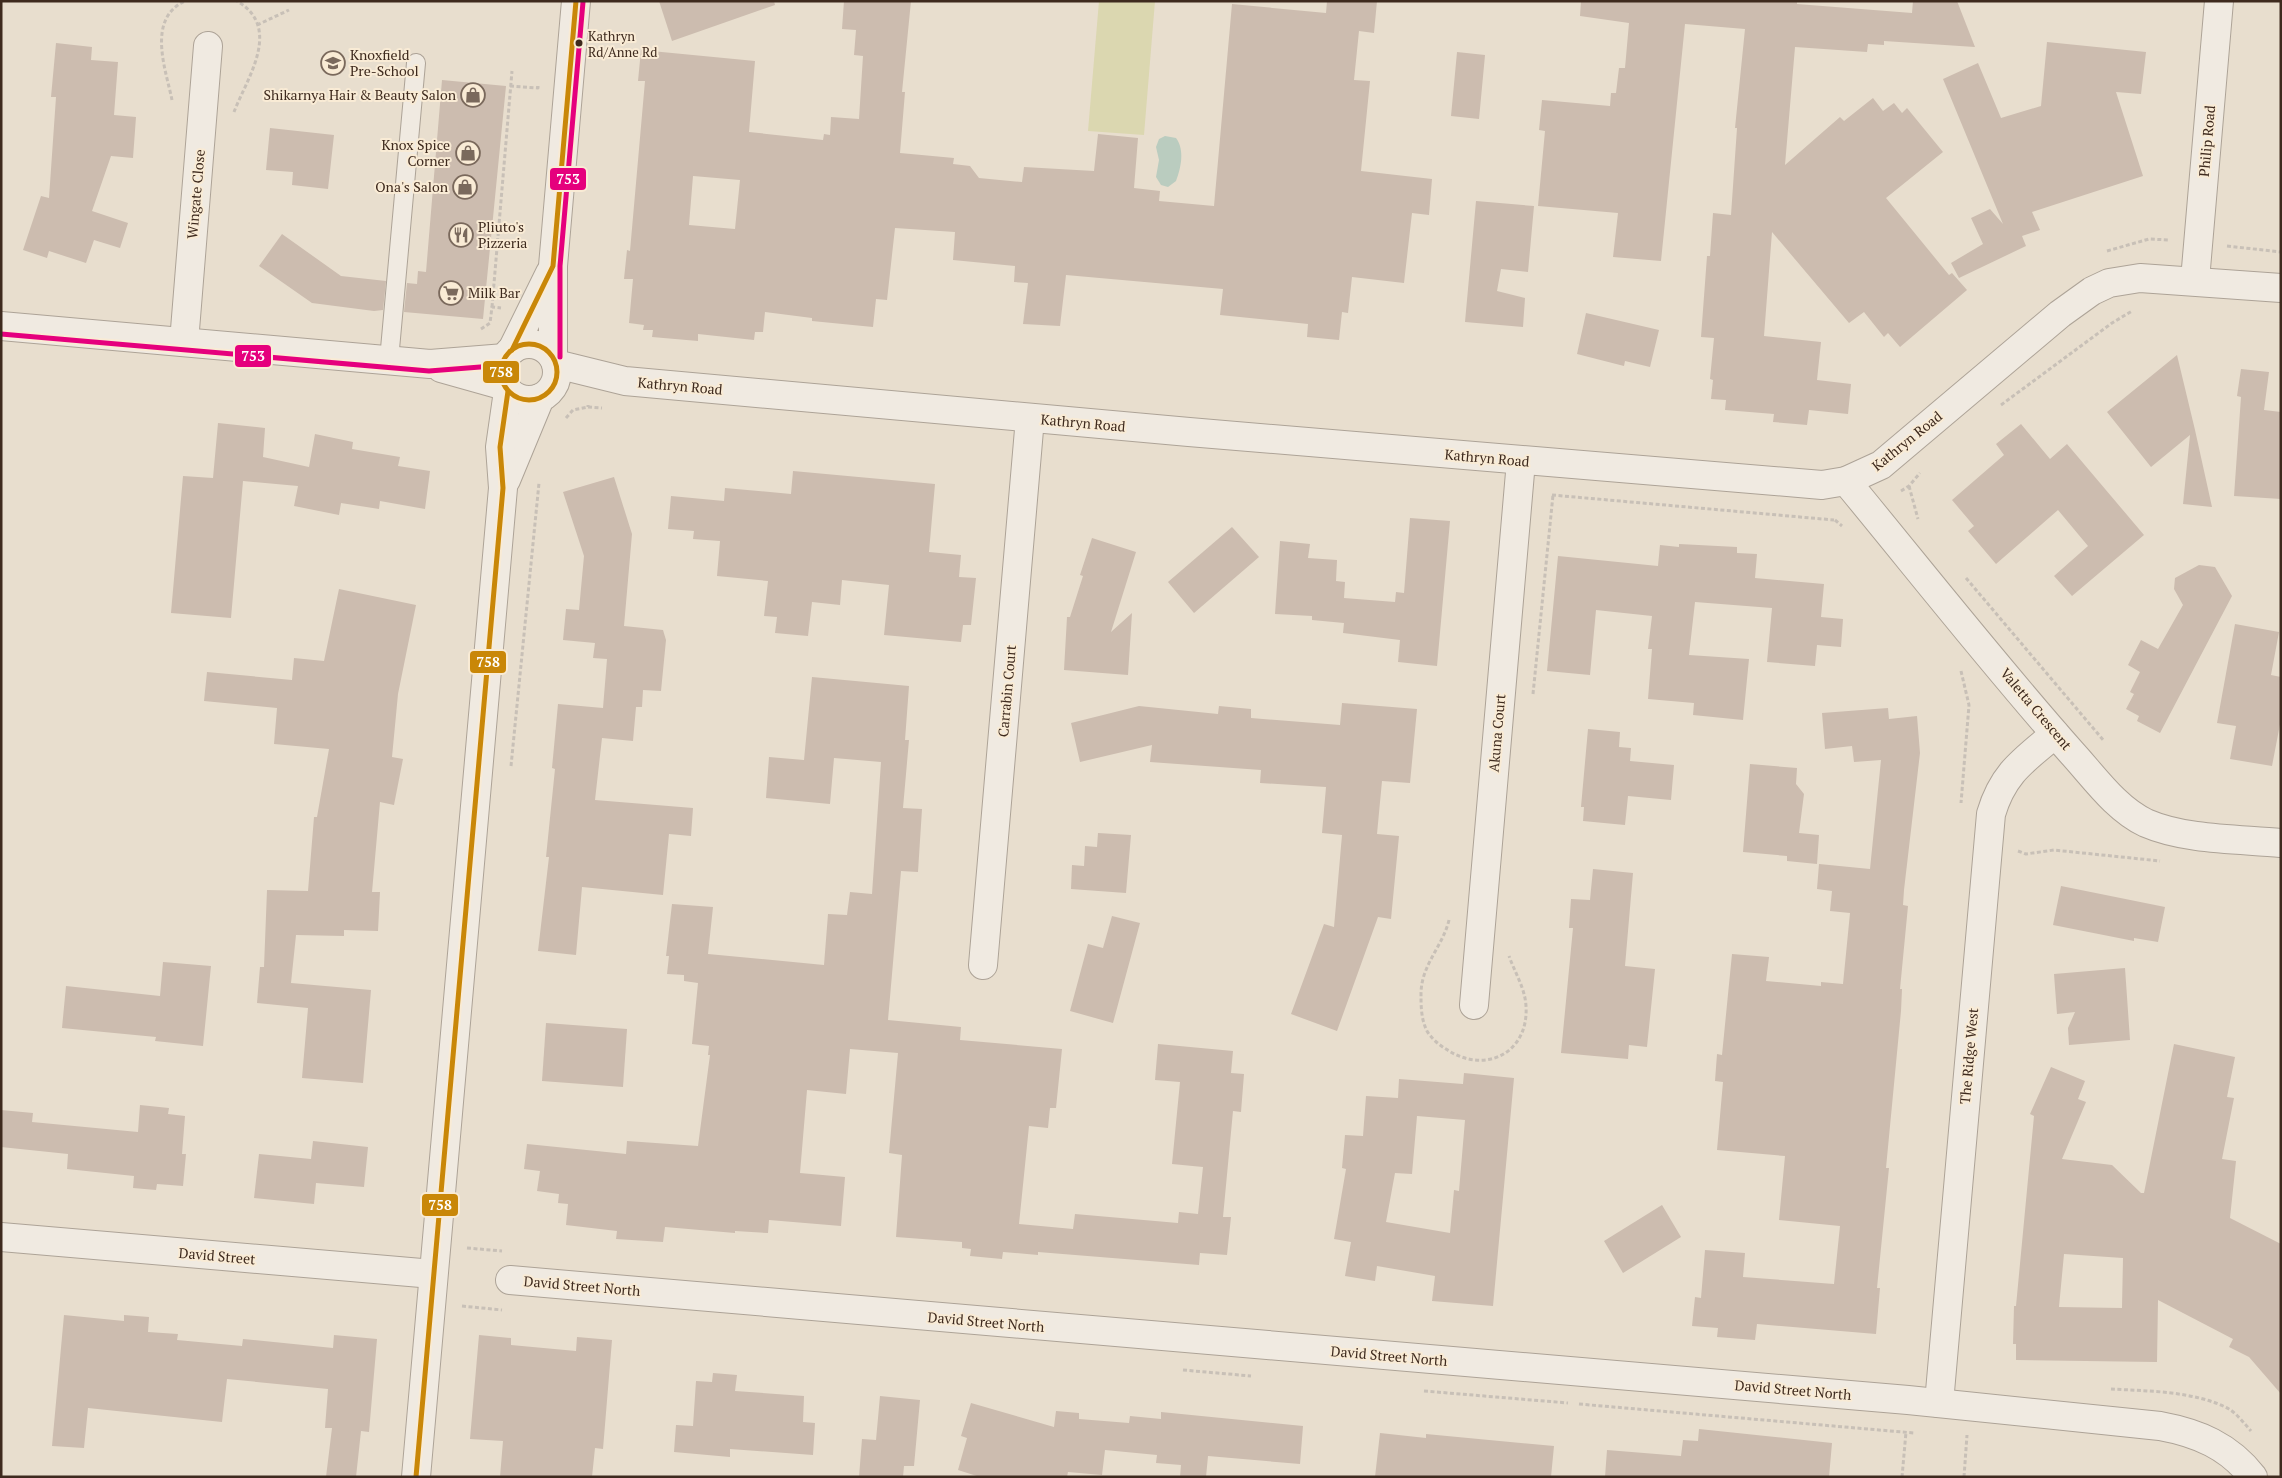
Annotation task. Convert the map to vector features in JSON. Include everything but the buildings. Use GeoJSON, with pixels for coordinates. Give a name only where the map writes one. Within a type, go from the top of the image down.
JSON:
{"type":"FeatureCollection","features":[{"type":"Feature","properties":{"kind":"street"},"geometry":{"type":"LineString","coordinates":[[503,488],[542,397],[556,382],[553,266],[576,1]]}},
{"type":"Feature","properties":{"kind":"street","name":"Philip Road"},"geometry":{"type":"LineString","coordinates":[[2195,280],[2219,1]]}},
{"type":"Feature","properties":{"kind":"street","name":"Wingate Close"},"geometry":{"type":"LineString","coordinates":[[184,342],[208,46]]}},
{"type":"Feature","properties":{"kind":"street"},"geometry":{"type":"LineString","coordinates":[[416,1477],[503,488],[500,447],[506,388],[501,372],[508,354],[553,266]]}},
{"type":"Feature","properties":{"kind":"street","name":"Kathryn Road"},"geometry":{"type":"LineString","coordinates":[[555,360],[625,381],[1521,461],[1822,485],[1846,482],[1881,465],[2060,314],[2092,291],[2109,283],[2126,279],[2195,280],[2281,288]]}},
{"type":"Feature","properties":{"kind":"street"},"geometry":{"type":"LineString","coordinates":[[1,326],[430,364],[506,388],[523,399],[542,397]]}},
{"type":"Feature","properties":{"kind":"street"},"geometry":{"type":"LineString","coordinates":[[430,364],[508,354],[529,344],[539,345],[555,360]]}},
{"type":"Feature","properties":{"kind":"street","name":"Kathryn Road"},"geometry":{"type":"LineString","coordinates":[[542,397],[566,388],[625,381]]}},
{"type":"Feature","properties":{"kind":"street","name":"Carrabin Court"},"geometry":{"type":"LineString","coordinates":[[983,964],[1030,418]]}},
{"type":"Feature","properties":{"kind":"street","name":"Akuna Court"},"geometry":{"type":"LineString","coordinates":[[1474,1005],[1521,461]]}},
{"type":"Feature","properties":{"kind":"street","name":"Valetta Crescent"},"geometry":{"type":"LineString","coordinates":[[1846,482],[2056,734],[2118,803],[2134,816],[2146,822],[2183,834],[2281,843]]}},
{"type":"Feature","properties":{"kind":"street","name":"The Ridge West"},"geometry":{"type":"LineString","coordinates":[[1939,1403],[1991,814],[2002,785],[2012,771],[2056,734]]}},
{"type":"Feature","properties":{"kind":"street","name":"David Street"},"geometry":{"type":"LineString","coordinates":[[1,1237],[433,1274]]}},
{"type":"Feature","properties":{"kind":"street","name":"David Street North"},"geometry":{"type":"LineString","coordinates":[[510,1280],[1939,1403],[2176,1429],[2205,1438],[2221,1446],[2252,1477]]}},
{"type":"Feature","properties":{"kind":"lane"},"geometry":{"type":"LineString","coordinates":[[389,360],[416,63]]}},
{"type":"Feature","properties":{"kind":"path"},"geometry":{"type":"LineString","coordinates":[[174,106],[162,59],[161,45],[163,29],[169,15],[185,1]]}},
{"type":"Feature","properties":{"kind":"path"},"geometry":{"type":"LineString","coordinates":[[234,118],[235,111],[251,78],[256,60],[259,36],[257,25],[250,13],[237,1]]}},
{"type":"Feature","properties":{"kind":"path"},"geometry":{"type":"LineString","coordinates":[[257,25],[289,10]]}},
{"type":"Feature","properties":{"kind":"path"},"geometry":{"type":"LineString","coordinates":[[476,333],[490,323],[512,71]]}},
{"type":"Feature","properties":{"kind":"path"},"geometry":{"type":"LineString","coordinates":[[510,86],[538,88],[539,81]]}},
{"type":"Feature","properties":{"kind":"path"},"geometry":{"type":"LineString","coordinates":[[2104,252],[2149,239],[2175,240]]}},
{"type":"Feature","properties":{"kind":"path"},"geometry":{"type":"LineString","coordinates":[[2221,245],[2281,252]]}},
{"type":"Feature","properties":{"kind":"path"},"geometry":{"type":"LineString","coordinates":[[492,307],[510,309]]}},
{"type":"Feature","properties":{"kind":"path"},"geometry":{"type":"LineString","coordinates":[[1997,408],[2112,323],[2139,309]]}},
{"type":"Feature","properties":{"kind":"path"},"geometry":{"type":"LineString","coordinates":[[1900,491],[1909,486],[1922,470]]}},
{"type":"Feature","properties":{"kind":"path"},"geometry":{"type":"LineString","coordinates":[[1909,486],[1915,514],[1922,526]]}},
{"type":"Feature","properties":{"kind":"path"},"geometry":{"type":"LineString","coordinates":[[1547,494],[1835,520],[1848,530]]}},
{"type":"Feature","properties":{"kind":"path"},"geometry":{"type":"LineString","coordinates":[[1835,520],[1843,515]]}},
{"type":"Feature","properties":{"kind":"path"},"geometry":{"type":"LineString","coordinates":[[1966,577],[2107,744]]}},
{"type":"Feature","properties":{"kind":"path"},"geometry":{"type":"LineString","coordinates":[[1958,664],[1968,692],[1969,705],[1961,811]]}},
{"type":"Feature","properties":{"kind":"path"},"geometry":{"type":"LineString","coordinates":[[2012,848],[2026,854],[2054,850],[2163,862]]}},
{"type":"Feature","properties":{"kind":"path"},"geometry":{"type":"LineString","coordinates":[[1902,1477],[1906,1426]]}},
{"type":"Feature","properties":{"kind":"path"},"geometry":{"type":"LineString","coordinates":[[1964,1477],[1968,1431]]}},
{"type":"Feature","properties":{"kind":"shaded area"},"geometry":{"type":"Polygon","coordinates":[[[1099,1],[1155,1],[1144,135],[1088,131],[1099,1]]]}},
{"type":"Feature","properties":{"kind":"shaded area"},"geometry":{"type":"Polygon","coordinates":[[[1165,136],[1176,138],[1181,153],[1181,165],[1176,181],[1168,187],[1161,185],[1156,177],[1159,160],[1156,147],[1159,139],[1165,136]]]}},
{"type":"Feature","properties":{"kind":"transit line","name":"758"},"geometry":{"type":"LineString","coordinates":[[512,350],[553,266],[576,1]]}},
{"type":"Feature","properties":{"kind":"transit line","name":"753"},"geometry":{"type":"LineString","coordinates":[[560,357],[560,266],[583,2]]}},
{"type":"Feature","properties":{"kind":"transit line","name":"753"},"geometry":{"type":"LineString","coordinates":[[1,334],[429,371],[506,365]]}},
{"type":"Feature","properties":{"kind":"transit line","name":"758"},"geometry":{"type":"LineString","coordinates":[[529,344],[540,346],[549,352],[555,361],[557,372],[555,383],[549,392],[540,398],[529,400],[518,398],[509,392],[503,383],[501,372],[503,361],[509,352],[518,346],[529,344]]}},
{"type":"Feature","properties":{"kind":"transit line","name":"758"},"geometry":{"type":"LineString","coordinates":[[416,1477],[503,488],[500,447],[508,391]]}},
{"type":"Feature","properties":{"kind":"place","name":"Kathryn Rd/Anne Rd"},"geometry":{"type":"Point","coordinates":[579,43]}},
{"type":"Feature","properties":{"kind":"place","name":"Knoxfield Pre-School"},"geometry":{"type":"Point","coordinates":[333,63]}},
{"type":"Feature","properties":{"kind":"place","name":"Shikarnya Hair & Beauty Salon"},"geometry":{"type":"Point","coordinates":[473,95]}},
{"type":"Feature","properties":{"kind":"place","name":"Knox Spice Corner"},"geometry":{"type":"Point","coordinates":[468,153]}},
{"type":"Feature","properties":{"kind":"place","name":"Ona's Salon"},"geometry":{"type":"Point","coordinates":[465,187]}},
{"type":"Feature","properties":{"kind":"place","name":"Pliuto's Pizzeria"},"geometry":{"type":"Point","coordinates":[461,235]}},
{"type":"Feature","properties":{"kind":"place","name":"Milk Bar"},"geometry":{"type":"Point","coordinates":[451,293]}}]}
